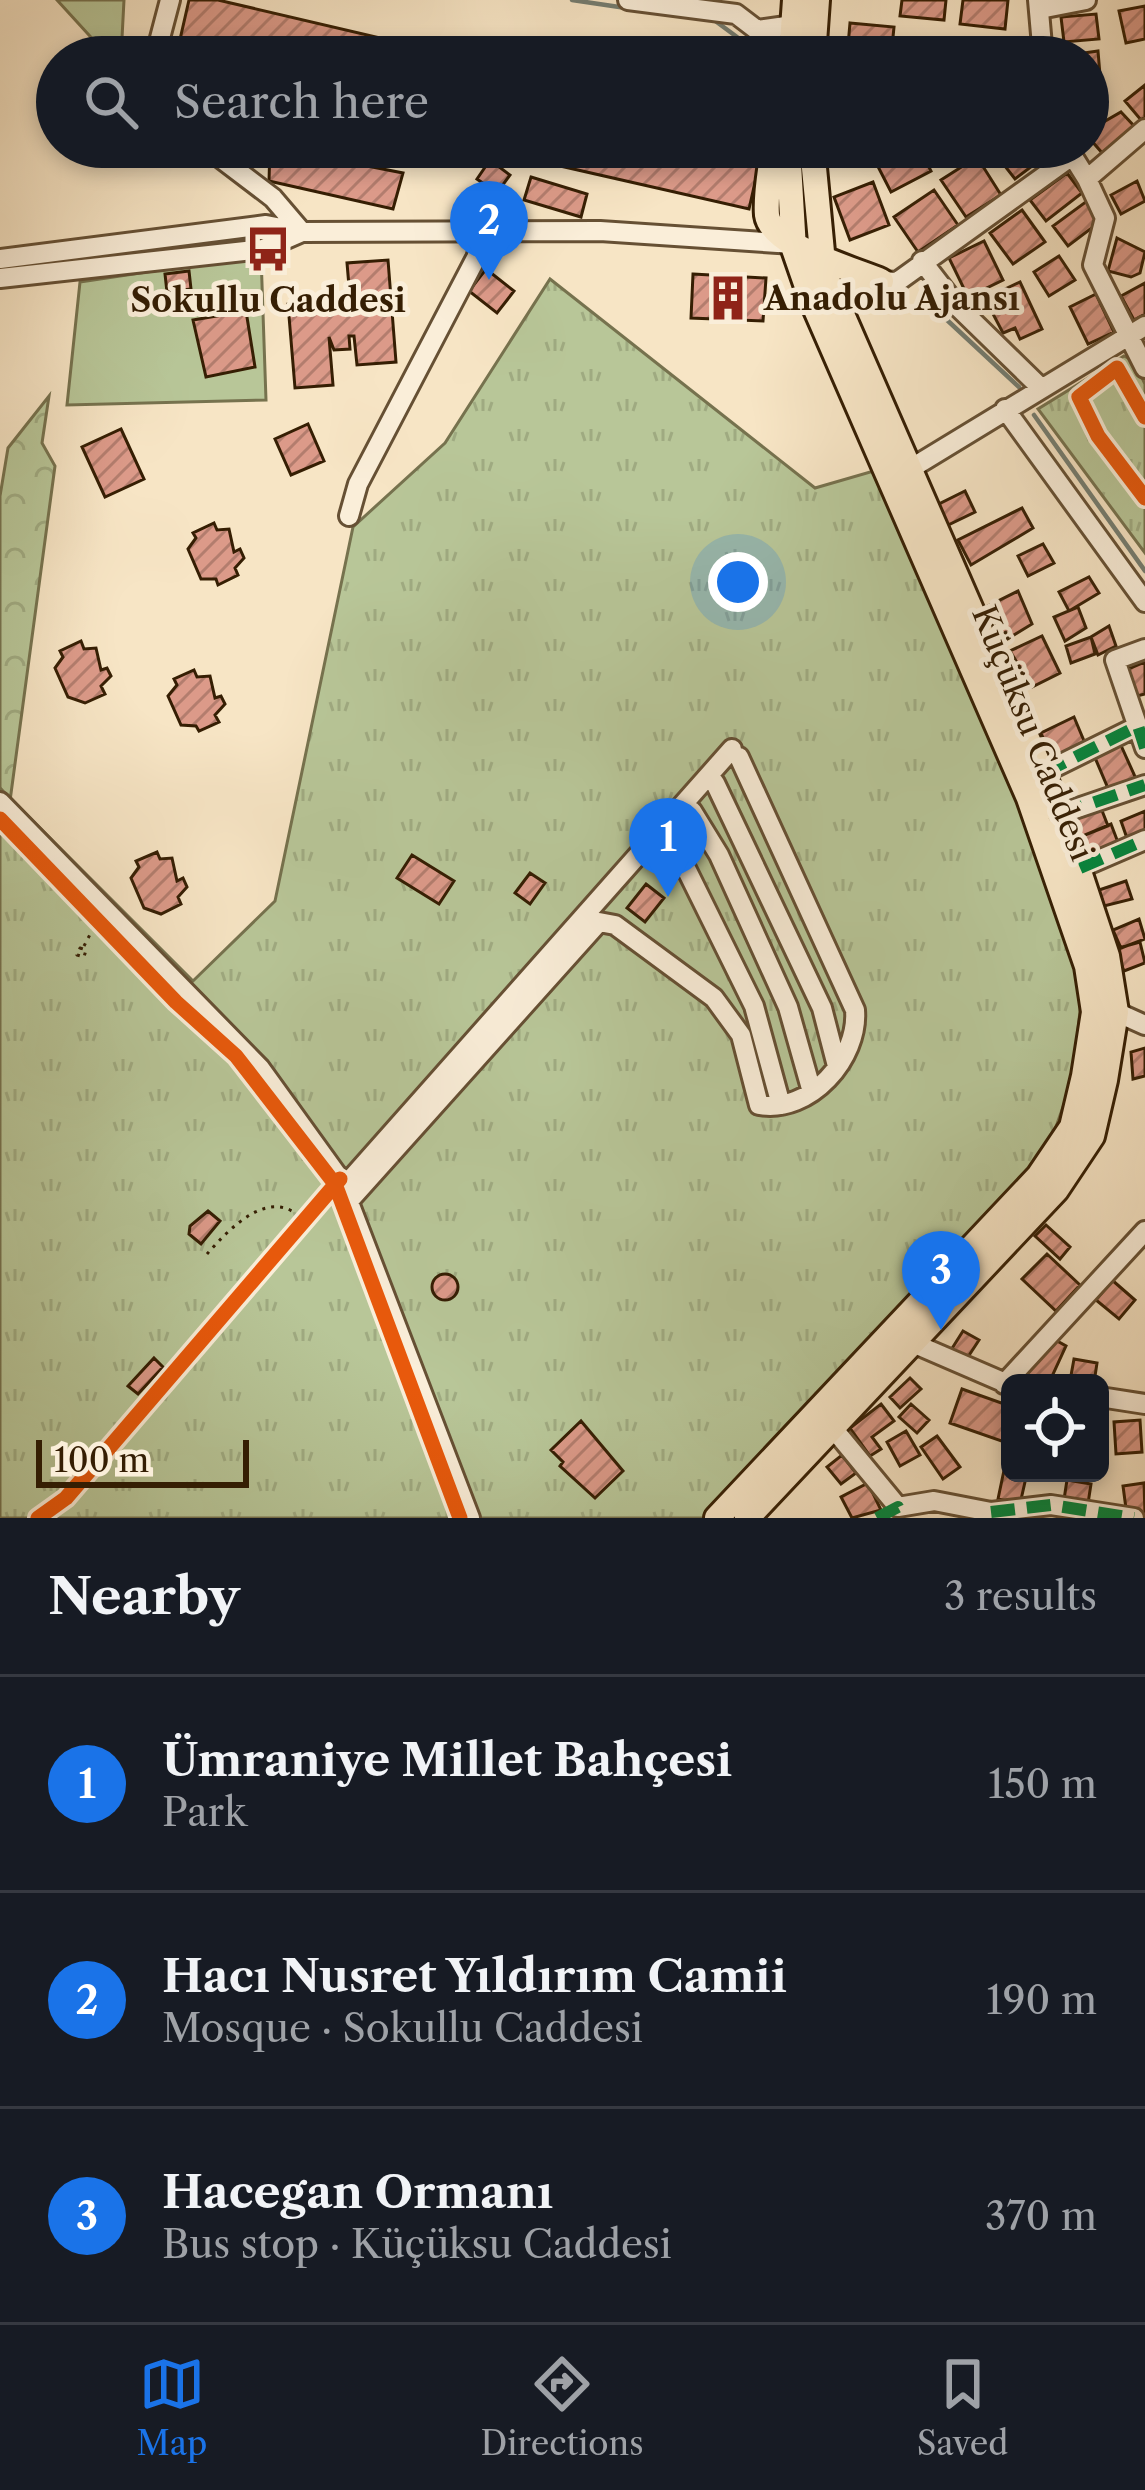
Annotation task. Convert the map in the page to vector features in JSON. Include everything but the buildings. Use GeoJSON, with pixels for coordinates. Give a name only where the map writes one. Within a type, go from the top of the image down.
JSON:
{"type":"FeatureCollection","features":[{"type":"Feature","properties":{"kind":"main road"},"geometry":{"type":"LineString","coordinates":[[814,36],[817,0]]}},
{"type":"Feature","properties":{"kind":"main road"},"geometry":{"type":"LineString","coordinates":[[771,168],[767,215],[771,227],[881,281]]}},
{"type":"Feature","properties":{"kind":"main road","name":"Küçüksu Caddesi"},"geometry":{"type":"LineString","coordinates":[[747,1518],[832,1427],[1040,1176],[1072,1127],[1094,1012],[1087,966],[1029,798],[838,308],[809,246],[792,168]]}},
{"type":"Feature","properties":{"kind":"main road","name":"Küçüksu Caddesi"},"geometry":{"type":"LineString","coordinates":[[717,1514],[1056,1190],[1092,1136],[1115,1012],[1107,956],[1060,814],[900,473],[811,298],[811,168]]}},
{"type":"Feature","properties":{"kind":"main road"},"geometry":{"type":"LineString","coordinates":[[838,308],[881,281]]}},
{"type":"Feature","properties":{"kind":"street"},"geometry":{"type":"LineString","coordinates":[[160,36],[170,0]]}},
{"type":"Feature","properties":{"kind":"street"},"geometry":{"type":"LineString","coordinates":[[628,0],[736,14],[757,30],[794,12]]}},
{"type":"Feature","properties":{"kind":"street"},"geometry":{"type":"LineString","coordinates":[[1041,36],[1039,4],[1086,0]]}},
{"type":"Feature","properties":{"kind":"street"},"geometry":{"type":"LineString","coordinates":[[1109,160],[1145,129]]}},
{"type":"Feature","properties":{"kind":"street"},"geometry":{"type":"LineString","coordinates":[[234,168],[273,197],[302,232]]}},
{"type":"Feature","properties":{"kind":"street"},"geometry":{"type":"LineString","coordinates":[[881,281],[897,282],[1047,168]]}},
{"type":"Feature","properties":{"kind":"street"},"geometry":{"type":"LineString","coordinates":[[1080,168],[1105,218],[1093,265],[1137,330],[1145,368]]}},
{"type":"Feature","properties":{"kind":"street"},"geometry":{"type":"LineString","coordinates":[[1087,179],[1100,168]]}},
{"type":"Feature","properties":{"kind":"street"},"geometry":{"type":"LineString","coordinates":[[739,243],[767,215]]}},
{"type":"Feature","properties":{"kind":"street"},"geometry":{"type":"LineString","coordinates":[[349,516],[358,484],[480,251],[486,230]]}},
{"type":"Feature","properties":{"kind":"street"},"geometry":{"type":"LineString","coordinates":[[0,259],[263,249],[302,232],[486,230],[809,246]]}},
{"type":"Feature","properties":{"kind":"street"},"geometry":{"type":"LineString","coordinates":[[0,278],[80,259]]}},
{"type":"Feature","properties":{"kind":"street"},"geometry":{"type":"LineString","coordinates":[[922,261],[956,305],[1040,387]]}},
{"type":"Feature","properties":{"kind":"street"},"geometry":{"type":"LineString","coordinates":[[900,473],[1137,330]]}},
{"type":"Feature","properties":{"kind":"street"},"geometry":{"type":"LineString","coordinates":[[1005,409],[1145,602]]}},
{"type":"Feature","properties":{"kind":"street"},"geometry":{"type":"LineString","coordinates":[[1145,649],[1115,660],[1145,748]]}},
{"type":"Feature","properties":{"kind":"street"},"geometry":{"type":"LineString","coordinates":[[1042,773],[1138,726]]}},
{"type":"Feature","properties":{"kind":"street"},"geometry":{"type":"LineString","coordinates":[[732,749],[855,1010],[851,1046],[837,1066],[812,1092],[765,1108],[757,1102],[741,1035],[707,991],[615,925],[599,922],[346,1195],[593,904],[732,749]]}},
{"type":"Feature","properties":{"kind":"street"},"geometry":{"type":"LineString","coordinates":[[593,904],[614,900],[739,757]]}},
{"type":"Feature","properties":{"kind":"street"},"geometry":{"type":"LineString","coordinates":[[716,783],[822,1008],[837,1066]]}},
{"type":"Feature","properties":{"kind":"street"},"geometry":{"type":"LineString","coordinates":[[1060,814],[1145,785]]}},
{"type":"Feature","properties":{"kind":"street"},"geometry":{"type":"LineString","coordinates":[[0,802],[260,1068],[346,1195],[447,1448],[470,1518]]}},
{"type":"Feature","properties":{"kind":"street"},"geometry":{"type":"LineString","coordinates":[[692,811],[719,855],[788,1007],[812,1092]]}},
{"type":"Feature","properties":{"kind":"street"},"geometry":{"type":"LineString","coordinates":[[670,836],[754,1006],[781,1105]]}},
{"type":"Feature","properties":{"kind":"street"},"geometry":{"type":"LineString","coordinates":[[1080,868],[1145,840]]}},
{"type":"Feature","properties":{"kind":"street"},"geometry":{"type":"LineString","coordinates":[[1115,1012],[1145,1024]]}},
{"type":"Feature","properties":{"kind":"street"},"geometry":{"type":"LineString","coordinates":[[1016,1374],[1145,1232]]}},
{"type":"Feature","properties":{"kind":"street"},"geometry":{"type":"LineString","coordinates":[[906,1338],[1001,1381]]}},
{"type":"Feature","properties":{"kind":"street"},"geometry":{"type":"LineString","coordinates":[[1109,1398],[1145,1404]]}},
{"type":"Feature","properties":{"kind":"street"},"geometry":{"type":"LineString","coordinates":[[832,1427],[898,1507],[934,1502],[991,1512],[1051,1505],[1134,1518]]}},
{"type":"Feature","properties":{"kind":"path"},"geometry":{"type":"LineString","coordinates":[[81,904],[112,937]]}},
{"type":"Feature","properties":{"kind":"path"},"geometry":{"type":"LineString","coordinates":[[83,948],[97,921]]}},
{"type":"Feature","properties":{"kind":"path"},"geometry":{"type":"LineString","coordinates":[[207,1254],[237,1222],[266,1208],[314,1216],[296,1239]]}},
{"type":"Feature","properties":{"kind":"green space"},"geometry":{"type":"Polygon","coordinates":[[[57,0],[124,0],[122,36],[90,36],[57,0]]]}},
{"type":"Feature","properties":{"kind":"green space"},"geometry":{"type":"Polygon","coordinates":[[[261,255],[266,400],[67,405],[80,282],[261,255]]]}},
{"type":"Feature","properties":{"kind":"green space"},"geometry":{"type":"Polygon","coordinates":[[[550,279],[815,488],[877,470],[1022,791],[1083,981],[1073,1079],[1042,1166],[724,1492],[705,1518],[0,1518],[0,788],[193,981],[275,901],[353,527],[445,443],[550,279]]]}},
{"type":"Feature","properties":{"kind":"green space"},"geometry":{"type":"Polygon","coordinates":[[[1124,356],[1134,361],[1145,384],[1145,553],[1038,409],[1124,356]]]}},
{"type":"Feature","properties":{"kind":"green space"},"geometry":{"type":"Polygon","coordinates":[[[49,396],[42,443],[55,466],[10,801],[0,788],[0,496],[8,448],[49,396]]]}},
{"type":"Feature","properties":{"kind":"waterway"},"geometry":{"type":"LineString","coordinates":[[572,0],[626,8]]}},
{"type":"Feature","properties":{"kind":"waterway"},"geometry":{"type":"LineString","coordinates":[[691,17],[714,20],[736,36]]}},
{"type":"Feature","properties":{"kind":"waterway"},"geometry":{"type":"LineString","coordinates":[[933,307],[1019,387]]}},
{"type":"Feature","properties":{"kind":"waterway"},"geometry":{"type":"LineString","coordinates":[[1034,415],[1145,571]]}},
{"type":"Feature","properties":{"kind":"marked path"},"geometry":{"type":"LineString","coordinates":[[1043,773],[1138,726],[1145,748]]}},
{"type":"Feature","properties":{"kind":"marked path"},"geometry":{"type":"LineString","coordinates":[[1060,814],[1145,785]]}},
{"type":"Feature","properties":{"kind":"marked path"},"geometry":{"type":"LineString","coordinates":[[1080,868],[1145,840]]}},
{"type":"Feature","properties":{"kind":"marked path"},"geometry":{"type":"LineString","coordinates":[[991,1512],[1051,1505],[1134,1518]]}},
{"type":"Feature","properties":{"kind":"marked path"},"geometry":{"type":"LineString","coordinates":[[877,1518],[898,1507],[903,1518]]}},
{"type":"Feature","properties":{"kind":"cycle path"},"geometry":{"type":"LineString","coordinates":[[1145,417],[1117,368],[1079,397],[1098,436],[1145,498]]}},
{"type":"Feature","properties":{"kind":"cycle path"},"geometry":{"type":"LineString","coordinates":[[0,819],[176,1002],[236,1056],[335,1184],[460,1518]]}},
{"type":"Feature","properties":{"kind":"cycle path"},"geometry":{"type":"LineString","coordinates":[[38,1518],[66,1498],[340,1179]]}},
{"type":"Feature","properties":{"kind":"place","name":"Sokullu Caddesi"},"geometry":{"type":"Point","coordinates":[268,249]}},
{"type":"Feature","properties":{"kind":"place","name":"Hacı Nusret Yıldırım Camii"},"geometry":{"type":"Point","coordinates":[489,280]}},
{"type":"Feature","properties":{"kind":"place","name":"Anadolu Ajansı"},"geometry":{"type":"Point","coordinates":[728,298]}},
{"type":"Feature","properties":{"kind":"place","name":"Ümraniye Millet Bahçesi"},"geometry":{"type":"Point","coordinates":[668,897]}},
{"type":"Feature","properties":{"kind":"place","name":"Hacegan Ormanı"},"geometry":{"type":"Point","coordinates":[941,1330]}}]}
